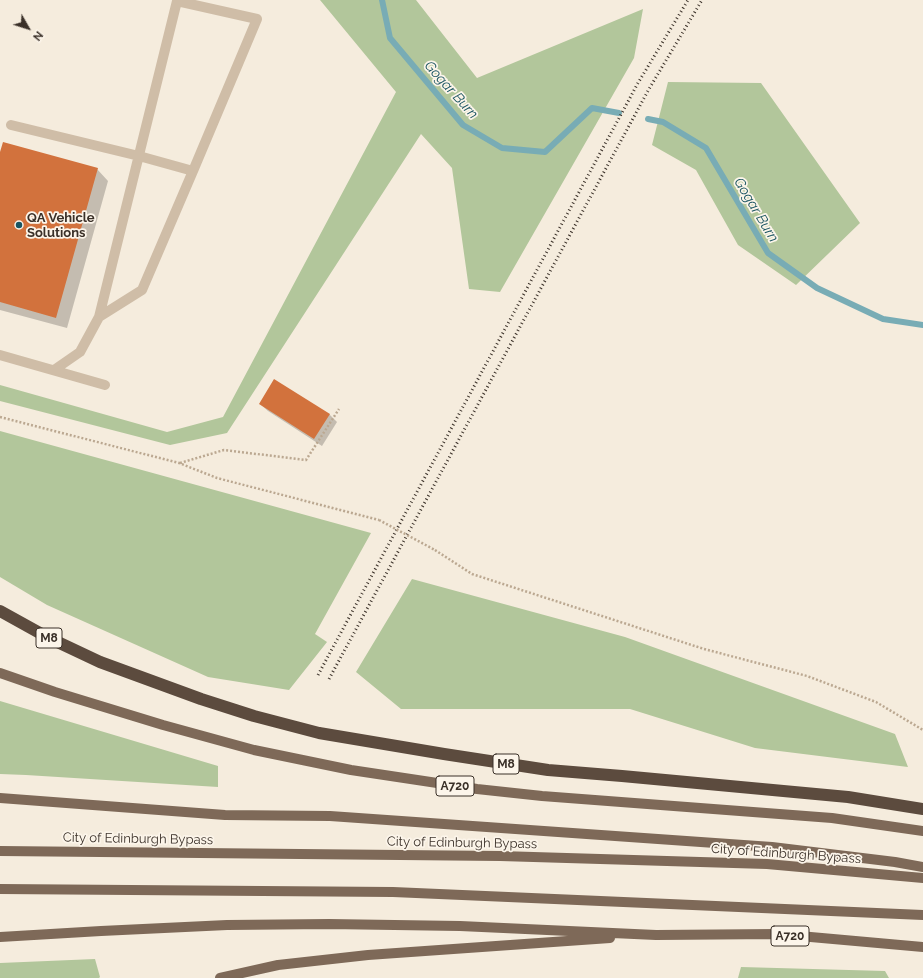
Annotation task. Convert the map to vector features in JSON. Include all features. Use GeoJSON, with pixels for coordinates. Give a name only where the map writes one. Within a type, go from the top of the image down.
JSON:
{"type":"FeatureCollection","features":[{"type":"Feature","properties":{"kind":"highway","name":"M8"},"geometry":{"type":"LineString","coordinates":[[0,611],[47,637],[107,664],[201,699],[254,716],[319,733],[548,770],[848,797],[923,809]]}},
{"type":"Feature","properties":{"kind":"main road","name":"A720"},"geometry":{"type":"LineString","coordinates":[[0,674],[163,725],[254,750],[351,770],[484,790],[542,796],[832,818],[923,831]]}},
{"type":"Feature","properties":{"kind":"main road"},"geometry":{"type":"LineString","coordinates":[[0,798],[225,815],[330,816],[772,847],[895,862],[923,867]]}},
{"type":"Feature","properties":{"kind":"main road","name":"City of Edinburgh Bypass"},"geometry":{"type":"LineString","coordinates":[[0,851],[523,856],[767,864],[923,878]]}},
{"type":"Feature","properties":{"kind":"main road","name":"A720"},"geometry":{"type":"LineString","coordinates":[[0,889],[393,892],[923,915]]}},
{"type":"Feature","properties":{"kind":"main road","name":"A720"},"geometry":{"type":"LineString","coordinates":[[0,937],[101,930],[227,925],[329,924],[460,926],[656,935],[777,934],[923,947]]}},
{"type":"Feature","properties":{"kind":"main road","name":"A720"},"geometry":{"type":"LineString","coordinates":[[220,978],[278,965],[368,955],[656,935]]}},
{"type":"Feature","properties":{"kind":"lane"},"geometry":{"type":"LineString","coordinates":[[54,370],[80,352],[99,317],[177,1],[257,19],[194,171],[142,290],[99,317]]}},
{"type":"Feature","properties":{"kind":"lane"},"geometry":{"type":"LineString","coordinates":[[11,125],[194,171]]}},
{"type":"Feature","properties":{"kind":"lane"},"geometry":{"type":"LineString","coordinates":[[0,354],[105,385]]}},
{"type":"Feature","properties":{"kind":"path"},"geometry":{"type":"LineString","coordinates":[[179,463],[224,450],[306,460],[339,409]]}},
{"type":"Feature","properties":{"kind":"path"},"geometry":{"type":"LineString","coordinates":[[0,417],[179,463],[217,478],[379,520],[435,550],[472,574],[704,649],[807,676],[876,702],[923,730]]}},
{"type":"Feature","properties":{"kind":"green space"},"geometry":{"type":"Polygon","coordinates":[[[320,0],[416,0],[477,78],[643,9],[634,58],[500,292],[469,289],[452,168],[421,134],[227,433],[170,445],[0,401],[0,385],[167,432],[223,417],[396,92],[320,0]]]}},
{"type":"Feature","properties":{"kind":"green space"},"geometry":{"type":"Polygon","coordinates":[[[668,82],[761,83],[860,223],[796,285],[738,245],[696,170],[652,145],[668,82]]]}},
{"type":"Feature","properties":{"kind":"green space"},"geometry":{"type":"Polygon","coordinates":[[[0,431],[371,533],[315,634],[327,642],[289,690],[208,677],[47,605],[0,577],[0,431]]]}},
{"type":"Feature","properties":{"kind":"green space"},"geometry":{"type":"Polygon","coordinates":[[[412,579],[625,637],[895,734],[908,767],[755,748],[630,709],[401,709],[356,672],[412,579]]]}},
{"type":"Feature","properties":{"kind":"green space"},"geometry":{"type":"Polygon","coordinates":[[[0,701],[218,766],[218,787],[0,774],[0,701]]]}},
{"type":"Feature","properties":{"kind":"green space"},"geometry":{"type":"Polygon","coordinates":[[[95,959],[99,978],[0,978],[0,963],[95,959]]]}},
{"type":"Feature","properties":{"kind":"green space"},"geometry":{"type":"Polygon","coordinates":[[[741,967],[885,971],[889,978],[738,978],[741,967]]]}},
{"type":"Feature","properties":{"kind":"building"},"geometry":{"type":"Polygon","coordinates":[[[3,142],[98,168],[56,318],[0,302],[0,152],[3,142]]]}},
{"type":"Feature","properties":{"kind":"building"},"geometry":{"type":"Polygon","coordinates":[[[274,379],[330,414],[314,439],[259,404],[274,379]]]}},
{"type":"Feature","properties":{"kind":"waterway","name":"Gogar Burn"},"geometry":{"type":"LineString","coordinates":[[382,0],[390,38],[463,125],[502,148],[545,152],[592,108],[619,113]]}},
{"type":"Feature","properties":{"kind":"waterway","name":"Gogar Burn"},"geometry":{"type":"LineString","coordinates":[[648,119],[663,122],[706,148],[768,253],[817,288],[883,319],[923,325]]}},
{"type":"Feature","properties":{"kind":"railway"},"geometry":{"type":"LineString","coordinates":[[318,675],[638,83],[688,0]]}},
{"type":"Feature","properties":{"kind":"railway"},"geometry":{"type":"LineString","coordinates":[[329,679],[649,89],[702,0]]}},
{"type":"Feature","properties":{"kind":"place","name":"QA Vehicle Solutions"},"geometry":{"type":"Point","coordinates":[19,225]}}]}
